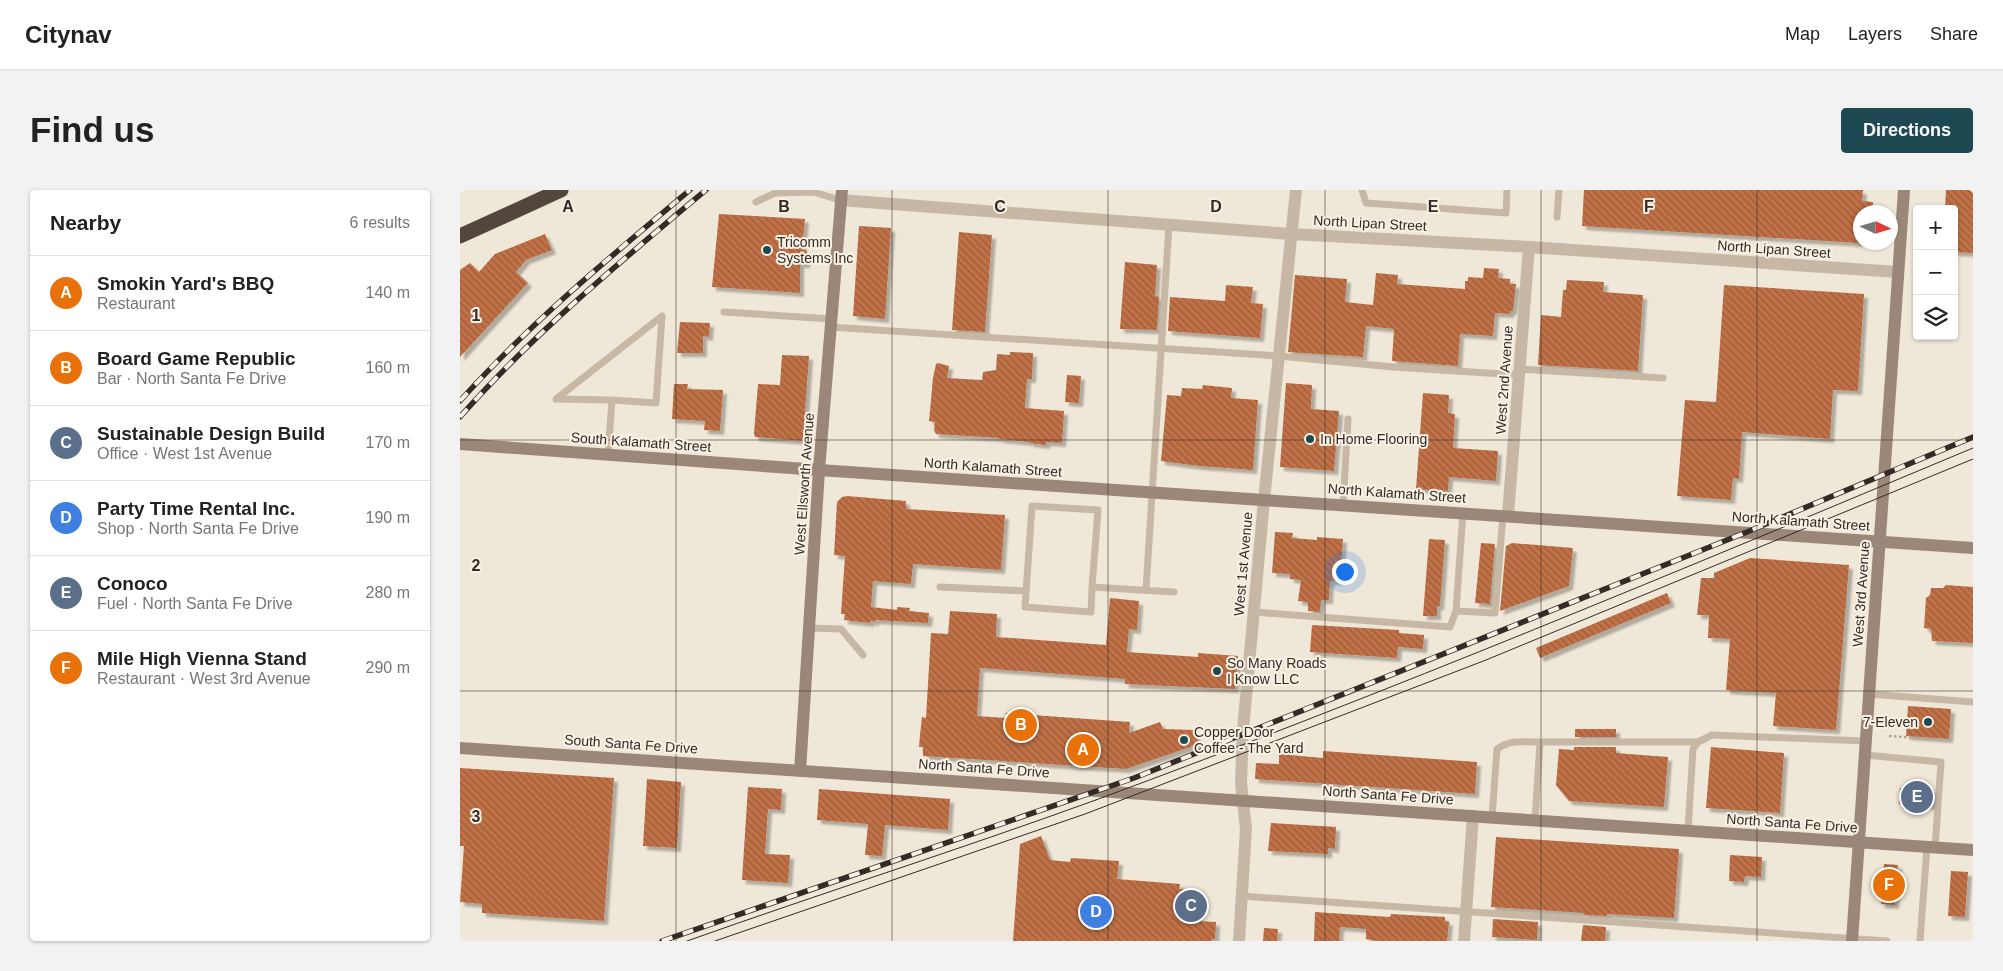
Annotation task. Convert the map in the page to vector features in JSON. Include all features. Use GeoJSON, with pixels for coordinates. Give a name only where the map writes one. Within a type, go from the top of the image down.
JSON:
{"type":"FeatureCollection","features":[{"type":"Feature","properties":{"kind":"highway"},"geometry":{"type":"LineString","coordinates":[[460,236],[562,190]]}},
{"type":"Feature","properties":{"kind":"main road","name":"West 3rd Avenue"},"geometry":{"type":"LineString","coordinates":[[1853,940],[1904,190]]}},
{"type":"Feature","properties":{"kind":"main road","name":"West Ellsworth Avenue"},"geometry":{"type":"LineString","coordinates":[[800,771],[819,470],[841,195]]}},
{"type":"Feature","properties":{"kind":"main road","name":"South Kalamath Street"},"geometry":{"type":"LineString","coordinates":[[460,444],[819,470]]}},
{"type":"Feature","properties":{"kind":"main road","name":"North Kalamath Street"},"geometry":{"type":"LineString","coordinates":[[819,470],[1463,512],[1973,548]]}},
{"type":"Feature","properties":{"kind":"main road","name":"South Santa Fe Drive"},"geometry":{"type":"LineString","coordinates":[[460,748],[800,771]]}},
{"type":"Feature","properties":{"kind":"main road","name":"North Santa Fe Drive"},"geometry":{"type":"LineString","coordinates":[[800,771],[1973,850]]}},
{"type":"Feature","properties":{"kind":"street","name":"West 1st Avenue"},"geometry":{"type":"LineString","coordinates":[[1239,941],[1246,829],[1241,783],[1241,763],[1264,500],[1296,190]]}},
{"type":"Feature","properties":{"kind":"street","name":"North Lipan Street"},"geometry":{"type":"LineString","coordinates":[[841,195],[1169,225],[1291,234],[1529,247],[1898,272]]}},
{"type":"Feature","properties":{"kind":"street","name":"West 2nd Avenue"},"geometry":{"type":"LineString","coordinates":[[1506,515],[1529,247]]}},
{"type":"Feature","properties":{"kind":"street"},"geometry":{"type":"LineString","coordinates":[[1464,941],[1473,816]]}},
{"type":"Feature","properties":{"kind":"lane"},"geometry":{"type":"LineString","coordinates":[[1362,190],[1366,203],[1506,213],[1507,190]]}},
{"type":"Feature","properties":{"kind":"lane"},"geometry":{"type":"LineString","coordinates":[[1557,217],[1559,190]]}},
{"type":"Feature","properties":{"kind":"lane"},"geometry":{"type":"LineString","coordinates":[[756,202],[775,193],[813,192],[841,195]]}},
{"type":"Feature","properties":{"kind":"lane"},"geometry":{"type":"LineString","coordinates":[[1146,590],[1169,225]]}},
{"type":"Feature","properties":{"kind":"lane"},"geometry":{"type":"LineString","coordinates":[[724,312],[830,323],[1393,366],[1663,378]]}},
{"type":"Feature","properties":{"kind":"lane"},"geometry":{"type":"LineString","coordinates":[[662,316],[656,403],[612,400],[556,399],[662,316]]}},
{"type":"Feature","properties":{"kind":"lane"},"geometry":{"type":"LineString","coordinates":[[608,455],[612,400]]}},
{"type":"Feature","properties":{"kind":"lane"},"geometry":{"type":"LineString","coordinates":[[1343,505],[1348,419]]}},
{"type":"Feature","properties":{"kind":"lane"},"geometry":{"type":"LineString","coordinates":[[1032,506],[1098,510],[1092,587],[1091,612],[1025,607],[1032,506]]}},
{"type":"Feature","properties":{"kind":"lane"},"geometry":{"type":"LineString","coordinates":[[1254,612],[1450,628],[1456,610],[1463,512]]}},
{"type":"Feature","properties":{"kind":"lane"},"geometry":{"type":"LineString","coordinates":[[1456,610],[1495,613],[1506,515]]}},
{"type":"Feature","properties":{"kind":"lane"},"geometry":{"type":"LineString","coordinates":[[940,587],[1026,591]]}},
{"type":"Feature","properties":{"kind":"lane"},"geometry":{"type":"LineString","coordinates":[[1092,587],[1174,592]]}},
{"type":"Feature","properties":{"kind":"lane"},"geometry":{"type":"LineString","coordinates":[[810,628],[842,629],[863,655]]}},
{"type":"Feature","properties":{"kind":"lane"},"geometry":{"type":"LineString","coordinates":[[1869,694],[1973,702]]}},
{"type":"Feature","properties":{"kind":"lane"},"geometry":{"type":"LineString","coordinates":[[1492,818],[1497,749],[1512,741],[1698,742],[1712,735],[1866,742]]}},
{"type":"Feature","properties":{"kind":"lane"},"geometry":{"type":"LineString","coordinates":[[1534,820],[1540,742]]}},
{"type":"Feature","properties":{"kind":"lane"},"geometry":{"type":"LineString","coordinates":[[1688,831],[1693,749],[1698,742]]}},
{"type":"Feature","properties":{"kind":"lane"},"geometry":{"type":"LineString","coordinates":[[1865,755],[1941,762],[1920,941]]}},
{"type":"Feature","properties":{"kind":"lane"},"geometry":{"type":"LineString","coordinates":[[1241,896],[1887,941]]}},
{"type":"Feature","properties":{"kind":"path"},"geometry":{"type":"LineString","coordinates":[[1888,736],[1934,739]]}},
{"type":"Feature","properties":{"kind":"building"},"geometry":{"type":"Polygon","coordinates":[[[1584,190],[1863,190],[1862,201],[1873,202],[1873,205],[1853,205],[1853,243],[1582,226],[1584,190]]]}},
{"type":"Feature","properties":{"kind":"building"},"geometry":{"type":"Polygon","coordinates":[[[1946,190],[1973,190],[1973,253],[1958,252],[1958,205],[1945,205],[1946,190]]]}},
{"type":"Feature","properties":{"kind":"building"},"geometry":{"type":"Polygon","coordinates":[[[719,214],[805,219],[802,249],[807,251],[806,264],[800,264],[800,293],[712,287],[719,214]]]}},
{"type":"Feature","properties":{"kind":"building"},"geometry":{"type":"Polygon","coordinates":[[[859,226],[891,228],[885,319],[853,316],[859,226]]]}},
{"type":"Feature","properties":{"kind":"building"},"geometry":{"type":"Polygon","coordinates":[[[959,232],[992,235],[985,332],[952,330],[959,232]]]}},
{"type":"Feature","properties":{"kind":"building"},"geometry":{"type":"Polygon","coordinates":[[[545,234],[552,250],[526,260],[516,272],[528,283],[460,357],[460,270],[470,263],[479,272],[495,254],[545,234]]]}},
{"type":"Feature","properties":{"kind":"building"},"geometry":{"type":"Polygon","coordinates":[[[1125,262],[1157,265],[1155,296],[1159,297],[1157,330],[1120,329],[1125,262]]]}},
{"type":"Feature","properties":{"kind":"building"},"geometry":{"type":"Polygon","coordinates":[[[1484,268],[1499,269],[1498,278],[1510,279],[1510,284],[1516,284],[1513,311],[1510,311],[1510,314],[1495,313],[1493,336],[1460,334],[1458,366],[1392,361],[1394,329],[1366,326],[1363,357],[1288,352],[1295,275],[1347,279],[1345,302],[1373,305],[1376,273],[1398,275],[1397,284],[1465,289],[1465,281],[1468,281],[1468,277],[1483,278],[1484,268]]]}},
{"type":"Feature","properties":{"kind":"building"},"geometry":{"type":"Polygon","coordinates":[[[1567,280],[1604,282],[1603,292],[1643,295],[1638,371],[1538,365],[1541,315],[1561,317],[1563,290],[1566,290],[1567,280]]]}},
{"type":"Feature","properties":{"kind":"building"},"geometry":{"type":"Polygon","coordinates":[[[1226,285],[1253,287],[1251,303],[1263,304],[1260,338],[1168,331],[1170,297],[1225,301],[1226,285]]]}},
{"type":"Feature","properties":{"kind":"building"},"geometry":{"type":"Polygon","coordinates":[[[1724,285],[1864,294],[1858,391],[1833,390],[1830,439],[1742,432],[1739,479],[1733,478],[1731,500],[1677,496],[1685,400],[1716,402],[1724,285]]]}},
{"type":"Feature","properties":{"kind":"building"},"geometry":{"type":"Polygon","coordinates":[[[680,322],[710,323],[709,337],[703,336],[703,353],[677,353],[680,322]]]}},
{"type":"Feature","properties":{"kind":"building"},"geometry":{"type":"Polygon","coordinates":[[[1010,352],[1033,353],[1032,379],[1027,379],[1025,408],[1064,411],[1062,443],[1046,442],[1046,445],[1000,438],[936,434],[934,430],[935,422],[929,421],[936,364],[949,366],[947,378],[982,380],[983,372],[996,370],[997,354],[1010,355],[1010,352]]]}},
{"type":"Feature","properties":{"kind":"building"},"geometry":{"type":"Polygon","coordinates":[[[782,355],[809,356],[803,441],[755,437],[754,433],[758,384],[780,385],[782,355]]]}},
{"type":"Feature","properties":{"kind":"building"},"geometry":{"type":"Polygon","coordinates":[[[1067,375],[1081,376],[1079,403],[1065,402],[1067,375]]]}},
{"type":"Feature","properties":{"kind":"building","name":"In Home Flooring"},"geometry":{"type":"Polygon","coordinates":[[[1286,383],[1312,385],[1311,409],[1339,411],[1334,471],[1280,467],[1286,383]]]}},
{"type":"Feature","properties":{"kind":"building"},"geometry":{"type":"Polygon","coordinates":[[[674,384],[688,384],[687,389],[723,390],[720,431],[704,430],[705,421],[672,419],[674,384]]]}},
{"type":"Feature","properties":{"kind":"building"},"geometry":{"type":"Polygon","coordinates":[[[1203,385],[1232,388],[1231,398],[1258,400],[1253,470],[1161,461],[1167,395],[1181,396],[1182,388],[1202,389],[1203,385]]]}},
{"type":"Feature","properties":{"kind":"building"},"geometry":{"type":"Polygon","coordinates":[[[1423,393],[1449,395],[1448,413],[1455,414],[1453,448],[1498,451],[1496,481],[1449,477],[1448,491],[1416,489],[1423,393]]]}},
{"type":"Feature","properties":{"kind":"building"},"geometry":{"type":"Polygon","coordinates":[[[842,497],[906,501],[906,509],[1005,515],[1001,570],[913,564],[911,584],[873,581],[871,607],[897,610],[897,607],[910,608],[909,611],[929,613],[928,623],[875,620],[875,622],[870,621],[870,623],[844,620],[845,614],[841,614],[845,556],[834,555],[837,502],[842,497]]]}},
{"type":"Feature","properties":{"kind":"building"},"geometry":{"type":"Polygon","coordinates":[[[1275,532],[1293,533],[1292,538],[1317,540],[1317,537],[1343,539],[1340,581],[1330,581],[1329,600],[1321,600],[1320,612],[1308,611],[1308,602],[1298,601],[1301,580],[1290,579],[1290,574],[1272,573],[1275,532]]]}},
{"type":"Feature","properties":{"kind":"building"},"geometry":{"type":"Polygon","coordinates":[[[1429,539],[1445,540],[1440,606],[1437,606],[1437,616],[1423,616],[1429,539]]]}},
{"type":"Feature","properties":{"kind":"building"},"geometry":{"type":"Polygon","coordinates":[[[1481,543],[1495,544],[1490,604],[1475,603],[1481,543]]]}},
{"type":"Feature","properties":{"kind":"building"},"geometry":{"type":"Polygon","coordinates":[[[1512,543],[1573,548],[1569,586],[1500,611],[1506,546],[1512,543]]]}},
{"type":"Feature","properties":{"kind":"building"},"geometry":{"type":"Polygon","coordinates":[[[1750,558],[1849,565],[1836,730],[1773,726],[1776,693],[1726,690],[1730,639],[1708,638],[1709,615],[1697,615],[1701,578],[1714,578],[1714,573],[1750,558]]]}},
{"type":"Feature","properties":{"kind":"building"},"geometry":{"type":"Polygon","coordinates":[[[1946,585],[1973,587],[1973,643],[1932,641],[1931,629],[1924,628],[1926,598],[1930,595],[1931,588],[1943,588],[1946,585]]]}},
{"type":"Feature","properties":{"kind":"building"},"geometry":{"type":"Polygon","coordinates":[[[1667,593],[1671,603],[1540,658],[1536,648],[1667,593]]]}},
{"type":"Feature","properties":{"kind":"building"},"geometry":{"type":"Polygon","coordinates":[[[1110,598],[1139,601],[1137,630],[1129,629],[1127,652],[1198,657],[1198,653],[1238,656],[1235,689],[1125,684],[1125,679],[980,668],[977,716],[1006,718],[1006,713],[1130,722],[1129,733],[1160,722],[1163,729],[1194,730],[1199,744],[1126,769],[923,756],[923,747],[919,747],[922,717],[926,718],[931,633],[948,634],[950,611],[997,614],[996,637],[1106,645],[1110,598]]]}},
{"type":"Feature","properties":{"kind":"building"},"geometry":{"type":"Polygon","coordinates":[[[1312,625],[1399,630],[1399,633],[1424,635],[1423,649],[1398,647],[1397,658],[1310,652],[1312,625]]]}},
{"type":"Feature","properties":{"kind":"building","name":"7-Eleven"},"geometry":{"type":"Polygon","coordinates":[[[1908,706],[1951,709],[1949,739],[1906,736],[1908,706]]]}},
{"type":"Feature","properties":{"kind":"building"},"geometry":{"type":"Polygon","coordinates":[[[1575,729],[1616,729],[1616,737],[1575,737],[1575,729]]]}},
{"type":"Feature","properties":{"kind":"building"},"geometry":{"type":"Polygon","coordinates":[[[1574,747],[1616,747],[1616,753],[1668,757],[1664,807],[1569,801],[1556,785],[1559,749],[1574,750],[1574,747]]]}},
{"type":"Feature","properties":{"kind":"building"},"geometry":{"type":"Polygon","coordinates":[[[1711,747],[1784,753],[1780,813],[1706,808],[1711,747]]]}},
{"type":"Feature","properties":{"kind":"building"},"geometry":{"type":"Polygon","coordinates":[[[1323,751],[1477,762],[1475,794],[1255,779],[1256,763],[1279,764],[1279,754],[1323,758],[1323,751]]]}},
{"type":"Feature","properties":{"kind":"building"},"geometry":{"type":"Polygon","coordinates":[[[460,768],[614,778],[604,921],[482,913],[482,904],[460,902],[464,846],[460,846],[460,768]]]}},
{"type":"Feature","properties":{"kind":"building"},"geometry":{"type":"Polygon","coordinates":[[[647,779],[681,782],[677,848],[643,846],[647,779]]]}},
{"type":"Feature","properties":{"kind":"building"},"geometry":{"type":"Polygon","coordinates":[[[748,787],[782,789],[781,810],[768,809],[765,854],[790,855],[788,883],[742,880],[748,787]]]}},
{"type":"Feature","properties":{"kind":"building"},"geometry":{"type":"Polygon","coordinates":[[[1900,788],[1934,790],[1933,806],[1899,804],[1900,788]]]}},
{"type":"Feature","properties":{"kind":"building"},"geometry":{"type":"Polygon","coordinates":[[[819,789],[950,799],[948,830],[885,825],[882,856],[865,855],[868,824],[817,820],[819,789]]]}},
{"type":"Feature","properties":{"kind":"building"},"geometry":{"type":"Polygon","coordinates":[[[1271,823],[1336,827],[1335,849],[1328,848],[1328,854],[1268,851],[1271,823]]]}},
{"type":"Feature","properties":{"kind":"building"},"geometry":{"type":"Polygon","coordinates":[[[1041,836],[1050,860],[1070,862],[1071,858],[1119,861],[1117,879],[1180,884],[1179,889],[1200,891],[1198,921],[1216,922],[1215,939],[1211,941],[1013,941],[1020,844],[1041,836]]]}},
{"type":"Feature","properties":{"kind":"building"},"geometry":{"type":"Polygon","coordinates":[[[1496,837],[1679,849],[1674,918],[1607,914],[1607,916],[1584,915],[1584,913],[1491,907],[1496,837]]]}},
{"type":"Feature","properties":{"kind":"building"},"geometry":{"type":"Polygon","coordinates":[[[1730,855],[1762,857],[1761,877],[1745,876],[1744,882],[1729,881],[1730,855]]]}},
{"type":"Feature","properties":{"kind":"building"},"geometry":{"type":"Polygon","coordinates":[[[1884,864],[1898,865],[1895,905],[1881,904],[1884,864]]]}},
{"type":"Feature","properties":{"kind":"building"},"geometry":{"type":"Polygon","coordinates":[[[1951,871],[1968,872],[1965,917],[1948,916],[1951,871]]]}},
{"type":"Feature","properties":{"kind":"building"},"geometry":{"type":"Polygon","coordinates":[[[1315,912],[1390,917],[1391,914],[1445,917],[1445,921],[1449,922],[1447,941],[1377,941],[1366,939],[1366,929],[1340,927],[1339,941],[1314,941],[1315,912]]]}},
{"type":"Feature","properties":{"kind":"building"},"geometry":{"type":"Polygon","coordinates":[[[1493,919],[1538,922],[1537,940],[1492,937],[1493,919]]]}},
{"type":"Feature","properties":{"kind":"building"},"geometry":{"type":"Polygon","coordinates":[[[1583,925],[1606,927],[1605,941],[1581,941],[1583,925]]]}},
{"type":"Feature","properties":{"kind":"building"},"geometry":{"type":"Polygon","coordinates":[[[1264,928],[1278,929],[1277,941],[1263,941],[1264,928]]]}},
{"type":"Feature","properties":{"kind":"tram line"},"geometry":{"type":"LineString","coordinates":[[687,941],[1042,819],[1204,760],[1425,674],[1973,448]]}},
{"type":"Feature","properties":{"kind":"tram line"},"geometry":{"type":"LineString","coordinates":[[715,941],[1085,814],[1486,660],[1973,459]]}},
{"type":"Feature","properties":{"kind":"railway"},"geometry":{"type":"LineString","coordinates":[[460,401],[542,318],[690,190]]}},
{"type":"Feature","properties":{"kind":"railway"},"geometry":{"type":"LineString","coordinates":[[460,417],[488,386],[548,327],[610,271],[706,190]]}},
{"type":"Feature","properties":{"kind":"railway"},"geometry":{"type":"LineString","coordinates":[[662,941],[1134,778],[1747,532],[1973,437]]}},
{"type":"Feature","properties":{"kind":"place","name":"Tricomm Systems Inc"},"geometry":{"type":"Point","coordinates":[767,250]}},
{"type":"Feature","properties":{"kind":"place","name":"In Home Flooring"},"geometry":{"type":"Point","coordinates":[1310,439]}},
{"type":"Feature","properties":{"kind":"place","name":"So Many Roads I Know LLC"},"geometry":{"type":"Point","coordinates":[1217,671]}},
{"type":"Feature","properties":{"kind":"place","name":"7-Eleven"},"geometry":{"type":"Point","coordinates":[1928,722]}},
{"type":"Feature","properties":{"kind":"place","name":"Board Game Republic"},"geometry":{"type":"Point","coordinates":[1021,725]}},
{"type":"Feature","properties":{"kind":"place","name":"Copper Door Coffee - The Yard"},"geometry":{"type":"Point","coordinates":[1184,740]}},
{"type":"Feature","properties":{"kind":"place","name":"Smokin Yard's BBQ"},"geometry":{"type":"Point","coordinates":[1083,750]}},
{"type":"Feature","properties":{"kind":"place","name":"Conoco"},"geometry":{"type":"Point","coordinates":[1917,797]}},
{"type":"Feature","properties":{"kind":"place","name":"Mile High Vienna Stand"},"geometry":{"type":"Point","coordinates":[1889,885]}},
{"type":"Feature","properties":{"kind":"place","name":"Sustainable Design Build"},"geometry":{"type":"Point","coordinates":[1191,906]}},
{"type":"Feature","properties":{"kind":"place","name":"Party Time Rental Inc."},"geometry":{"type":"Point","coordinates":[1096,912]}}]}
